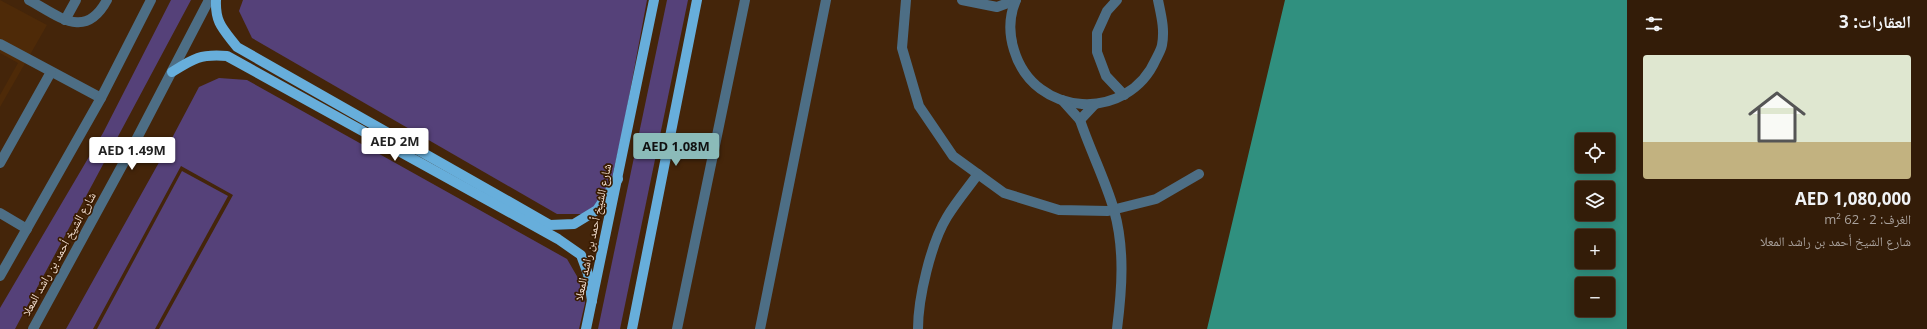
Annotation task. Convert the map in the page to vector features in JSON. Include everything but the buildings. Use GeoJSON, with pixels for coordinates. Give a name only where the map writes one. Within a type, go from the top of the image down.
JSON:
{"type":"FeatureCollection","features":[{"type":"Feature","properties":{"kind":"main road"},"geometry":{"type":"LineString","coordinates":[[216,0],[218,23],[237,47],[550,225],[574,224],[597,210],[618,179]]}},
{"type":"Feature","properties":{"kind":"main road","name":"شارع الشيخ أحمد بن راشد المعلا"},"geometry":{"type":"LineString","coordinates":[[586,329],[654,0]]}},
{"type":"Feature","properties":{"kind":"main road"},"geometry":{"type":"LineString","coordinates":[[632,329],[697,0]]}},
{"type":"Feature","properties":{"kind":"main road"},"geometry":{"type":"LineString","coordinates":[[172,72],[188,61],[206,55],[227,56],[558,240],[581,255],[588,274],[592,301]]}},
{"type":"Feature","properties":{"kind":"street"},"geometry":{"type":"LineString","coordinates":[[29,0],[73,23],[82,23],[97,16],[107,0]]}},
{"type":"Feature","properties":{"kind":"street"},"geometry":{"type":"LineString","coordinates":[[65,20],[76,0]]}},
{"type":"Feature","properties":{"kind":"street"},"geometry":{"type":"LineString","coordinates":[[0,276],[100,98],[150,0]]}},
{"type":"Feature","properties":{"kind":"street","name":"شارع الشيخ أحمد بن راشد المعلا"},"geometry":{"type":"LineString","coordinates":[[32,329],[172,72],[208,0]]}},
{"type":"Feature","properties":{"kind":"street"},"geometry":{"type":"LineString","coordinates":[[677,329],[745,0]]}},
{"type":"Feature","properties":{"kind":"street"},"geometry":{"type":"LineString","coordinates":[[760,329],[826,0]]}},
{"type":"Feature","properties":{"kind":"street"},"geometry":{"type":"LineString","coordinates":[[906,0],[902,48],[919,106],[952,156],[1004,193],[1059,210],[1108,211],[1156,199],[1199,174]]}},
{"type":"Feature","properties":{"kind":"street"},"geometry":{"type":"LineString","coordinates":[[962,0],[997,7],[1016,0]]}},
{"type":"Feature","properties":{"kind":"street"},"geometry":{"type":"LineString","coordinates":[[1016,0],[1012,9],[1010,37],[1017,60],[1030,81],[1053,97],[1076,104],[1096,104],[1116,99],[1133,89],[1151,71],[1162,46],[1164,24],[1158,0]]}},
{"type":"Feature","properties":{"kind":"street"},"geometry":{"type":"LineString","coordinates":[[1117,0],[1107,11],[1097,33],[1097,52],[1106,76],[1124,95]]}},
{"type":"Feature","properties":{"kind":"street"},"geometry":{"type":"LineString","coordinates":[[997,7],[1011,20]]}},
{"type":"Feature","properties":{"kind":"street"},"geometry":{"type":"LineString","coordinates":[[0,44],[5,49],[100,98]]}},
{"type":"Feature","properties":{"kind":"street"},"geometry":{"type":"LineString","coordinates":[[0,162],[51,72]]}},
{"type":"Feature","properties":{"kind":"street"},"geometry":{"type":"LineString","coordinates":[[1062,100],[1080,120],[1114,210],[1121,246],[1121,296],[1117,329]]}},
{"type":"Feature","properties":{"kind":"street"},"geometry":{"type":"LineString","coordinates":[[1080,120],[1096,104]]}},
{"type":"Feature","properties":{"kind":"street"},"geometry":{"type":"LineString","coordinates":[[918,329],[918,314],[935,245],[947,217],[978,174]]}},
{"type":"Feature","properties":{"kind":"street"},"geometry":{"type":"LineString","coordinates":[[0,213],[27,229]]}},
{"type":"Feature","properties":{"kind":"shaded area"},"geometry":{"type":"Polygon","coordinates":[[[0,0],[47,25],[0,107],[0,95],[18,63],[0,53],[0,0]]]}},
{"type":"Feature","properties":{"kind":"shaded area"},"geometry":{"type":"Polygon","coordinates":[[[171,0],[191,0],[15,329],[0,329],[0,308],[103,133],[171,0]]]}},
{"type":"Feature","properties":{"kind":"shaded area"},"geometry":{"type":"Polygon","coordinates":[[[243,0],[647,0],[623,129],[607,200],[587,214],[557,214],[252,38],[239,11],[243,0]]]}},
{"type":"Feature","properties":{"kind":"shaded area"},"geometry":{"type":"Polygon","coordinates":[[[667,0],[688,0],[620,329],[598,329],[667,0]]]}},
{"type":"Feature","properties":{"kind":"shaded area"},"geometry":{"type":"Polygon","coordinates":[[[219,78],[247,80],[567,259],[578,278],[585,303],[579,329],[159,329],[233,195],[181,166],[93,329],[66,329],[162,157],[199,87],[219,78]]]}},
{"type":"Feature","properties":{"kind":"shaded area"},"geometry":{"type":"Polygon","coordinates":[[[182,171],[228,196],[155,329],[97,329],[182,171]]]}},
{"type":"Feature","properties":{"kind":"water"},"geometry":{"type":"Polygon","coordinates":[[[1285,0],[1627,0],[1627,329],[1207,329],[1285,0]]]}}]}
